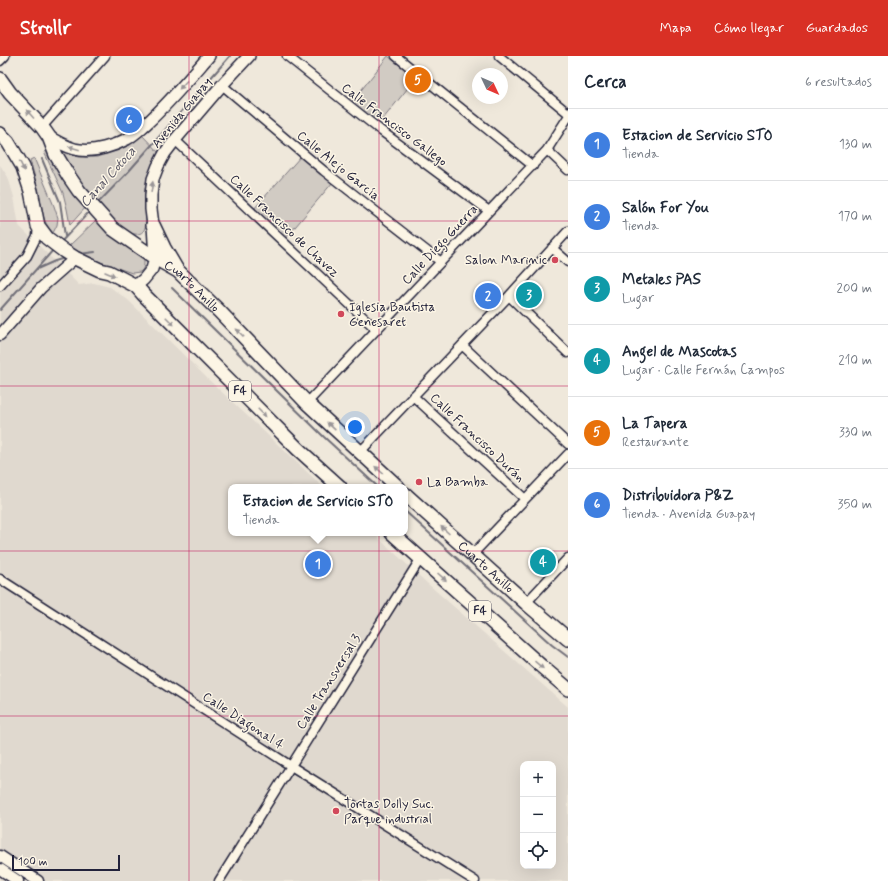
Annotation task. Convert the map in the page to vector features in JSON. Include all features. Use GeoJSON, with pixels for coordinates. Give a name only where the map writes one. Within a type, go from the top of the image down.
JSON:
{"type":"FeatureCollection","features":[{"type":"Feature","properties":{"kind":"highway","name":"Cuarto Anillo"},"geometry":{"type":"LineString","coordinates":[[0,79],[10,93],[45,132],[56,155],[79,191],[113,229],[155,258],[178,271],[220,311],[307,403],[395,484]]}},
{"type":"Feature","properties":{"kind":"highway"},"geometry":{"type":"LineString","coordinates":[[0,83],[10,93]]}},
{"type":"Feature","properties":{"kind":"highway","name":"F4"},"geometry":{"type":"LineString","coordinates":[[0,134],[8,142],[23,167],[31,191],[38,226],[47,238],[70,254],[100,270],[109,272],[136,286],[251,402],[337,484]]}},
{"type":"Feature","properties":{"kind":"highway"},"geometry":{"type":"LineString","coordinates":[[153,225],[164,248],[178,271]]}},
{"type":"Feature","properties":{"kind":"highway","name":"Cuarto Anillo"},"geometry":{"type":"LineString","coordinates":[[408,497],[568,639]]}},
{"type":"Feature","properties":{"kind":"highway","name":"F4"},"geometry":{"type":"LineString","coordinates":[[395,536],[568,689]]}},
{"type":"Feature","properties":{"kind":"main road","name":"Avenida Guapay"},"geometry":{"type":"LineString","coordinates":[[45,132],[69,147],[79,150],[90,150],[114,145],[128,138],[153,117],[209,56]]}},
{"type":"Feature","properties":{"kind":"main road","name":"Avenida Guapay"},"geometry":{"type":"LineString","coordinates":[[136,286],[152,269],[155,258],[151,195],[158,166],[165,153],[175,140],[249,56]]}},
{"type":"Feature","properties":{"kind":"street"},"geometry":{"type":"LineString","coordinates":[[0,61],[5,56]]}},
{"type":"Feature","properties":{"kind":"street"},"geometry":{"type":"LineString","coordinates":[[45,132],[105,56]]}},
{"type":"Feature","properties":{"kind":"street","name":"Calle Francisco Gallego"},"geometry":{"type":"LineString","coordinates":[[286,56],[380,130],[489,211]]}},
{"type":"Feature","properties":{"kind":"street"},"geometry":{"type":"LineString","coordinates":[[396,56],[533,166]]}},
{"type":"Feature","properties":{"kind":"street"},"geometry":{"type":"LineString","coordinates":[[500,56],[568,113]]}},
{"type":"Feature","properties":{"kind":"street","name":"Calle Alejo García"},"geometry":{"type":"LineString","coordinates":[[222,85],[324,171],[441,262]]}},
{"type":"Feature","properties":{"kind":"street","name":"Calle Diego Guerra"},"geometry":{"type":"LineString","coordinates":[[307,403],[533,166],[547,150],[568,117]]}},
{"type":"Feature","properties":{"kind":"street","name":"Calle Francisco de Chavez"},"geometry":{"type":"LineString","coordinates":[[175,140],[377,330]]}},
{"type":"Feature","properties":{"kind":"street"},"geometry":{"type":"LineString","coordinates":[[547,150],[568,170]]}},
{"type":"Feature","properties":{"kind":"street"},"geometry":{"type":"LineString","coordinates":[[0,286],[27,256],[37,236],[38,226]]}},
{"type":"Feature","properties":{"kind":"street"},"geometry":{"type":"LineString","coordinates":[[360,452],[509,296],[568,231]]}},
{"type":"Feature","properties":{"kind":"street"},"geometry":{"type":"LineString","coordinates":[[552,248],[568,262]]}},
{"type":"Feature","properties":{"kind":"street"},"geometry":{"type":"LineString","coordinates":[[0,335],[70,254]]}},
{"type":"Feature","properties":{"kind":"street"},"geometry":{"type":"LineString","coordinates":[[509,296],[568,353]]}},
{"type":"Feature","properties":{"kind":"street"},"geometry":{"type":"LineString","coordinates":[[462,345],[568,444]]}},
{"type":"Feature","properties":{"kind":"street","name":"Calle Francisco Durán"},"geometry":{"type":"LineString","coordinates":[[413,396],[525,499]]}},
{"type":"Feature","properties":{"kind":"street"},"geometry":{"type":"LineString","coordinates":[[472,555],[568,454]]}},
{"type":"Feature","properties":{"kind":"street","name":"Calle Transversal 3"},"geometry":{"type":"LineString","coordinates":[[219,881],[421,558]]}},
{"type":"Feature","properties":{"kind":"street"},"geometry":{"type":"LineString","coordinates":[[526,603],[568,558]]}},
{"type":"Feature","properties":{"kind":"street","name":"Calle Diagonal 4"},"geometry":{"type":"LineString","coordinates":[[0,579],[290,766],[475,881]]}},
{"type":"Feature","properties":{"kind":"street"},"geometry":{"type":"LineString","coordinates":[[0,856],[38,881]]}},
{"type":"Feature","properties":{"kind":"street"},"geometry":{"type":"LineString","coordinates":[[0,869],[18,881]]}},
{"type":"Feature","properties":{"kind":"shaded area"},"geometry":{"type":"Polygon","coordinates":[[[388,56],[416,78],[379,124],[351,103],[388,56]]]}},
{"type":"Feature","properties":{"kind":"shaded area"},"geometry":{"type":"Polygon","coordinates":[[[142,135],[160,154],[151,169],[146,184],[145,227],[139,234],[133,234],[123,231],[88,194],[60,149],[78,157],[97,157],[129,144],[142,135]]]}},
{"type":"Feature","properties":{"kind":"shaded area"},"geometry":{"type":"Polygon","coordinates":[[[48,150],[86,207],[70,225],[63,193],[44,152],[48,150]]]}},
{"type":"Feature","properties":{"kind":"shaded area"},"geometry":{"type":"Polygon","coordinates":[[[301,156],[333,182],[285,239],[253,210],[301,156]]]}},
{"type":"Feature","properties":{"kind":"shaded area"},"geometry":{"type":"Polygon","coordinates":[[[34,158],[58,218],[57,225],[53,233],[46,224],[43,216],[40,196],[30,160],[34,158]]]}},
{"type":"Feature","properties":{"kind":"shaded area"},"geometry":{"type":"Polygon","coordinates":[[[0,165],[8,177],[14,197],[19,226],[79,285],[94,283],[110,287],[128,300],[210,381],[320,484],[228,484],[228,536],[376,536],[428,584],[568,707],[568,881],[0,881],[0,165]]]}},
{"type":"Feature","properties":{"kind":"shaded area"},"geometry":{"type":"Polygon","coordinates":[[[96,220],[143,257],[144,265],[140,272],[132,273],[91,259],[69,246],[96,220]]]}},
{"type":"Feature","properties":{"kind":"waterway","name":"Canal Cotoca"},"geometry":{"type":"LineString","coordinates":[[97,204],[129,171],[230,56]]}},
{"type":"Feature","properties":{"kind":"waterway"},"geometry":{"type":"LineString","coordinates":[[42,159],[60,202],[65,236]]}},
{"type":"Feature","properties":{"kind":"waterway","name":"Canal Cotoca"},"geometry":{"type":"LineString","coordinates":[[60,243],[90,211]]}},
{"type":"Feature","properties":{"kind":"waterway","name":"Canal Cotoca"},"geometry":{"type":"LineString","coordinates":[[0,310],[54,249]]}},
{"type":"Feature","properties":{"kind":"waterway"},"geometry":{"type":"LineString","coordinates":[[79,254],[95,252]]}},
{"type":"Feature","properties":{"kind":"waterway"},"geometry":{"type":"LineString","coordinates":[[37,269],[65,258]]}},
{"type":"Feature","properties":{"kind":"waterway"},"geometry":{"type":"LineString","coordinates":[[172,288],[324,437],[375,484]]}},
{"type":"Feature","properties":{"kind":"waterway"},"geometry":{"type":"LineString","coordinates":[[408,514],[552,645],[568,657]]}},
{"type":"Feature","properties":{"kind":"place","name":"La Tapera"},"geometry":{"type":"Point","coordinates":[418,80]}},
{"type":"Feature","properties":{"kind":"place","name":"Distribuidora P&Z"},"geometry":{"type":"Point","coordinates":[129,120]}},
{"type":"Feature","properties":{"kind":"place","name":"Salon Marinic"},"geometry":{"type":"Point","coordinates":[555,260]}},
{"type":"Feature","properties":{"kind":"place","name":"Metales PAS"},"geometry":{"type":"Point","coordinates":[529,295]}},
{"type":"Feature","properties":{"kind":"place","name":"Salón For You"},"geometry":{"type":"Point","coordinates":[488,296]}},
{"type":"Feature","properties":{"kind":"place","name":"Iglesia Bautista Genesaret"},"geometry":{"type":"Point","coordinates":[341,314]}},
{"type":"Feature","properties":{"kind":"place","name":"La Bamba"},"geometry":{"type":"Point","coordinates":[419,482]}},
{"type":"Feature","properties":{"kind":"place","name":"Angel de Mascotas"},"geometry":{"type":"Point","coordinates":[543,562]}},
{"type":"Feature","properties":{"kind":"place","name":"Estacion de Servicio STO"},"geometry":{"type":"Point","coordinates":[318,564]}},
{"type":"Feature","properties":{"kind":"place","name":"Tortas Dolly Suc. Parque industrial"},"geometry":{"type":"Point","coordinates":[336,811]}}]}
